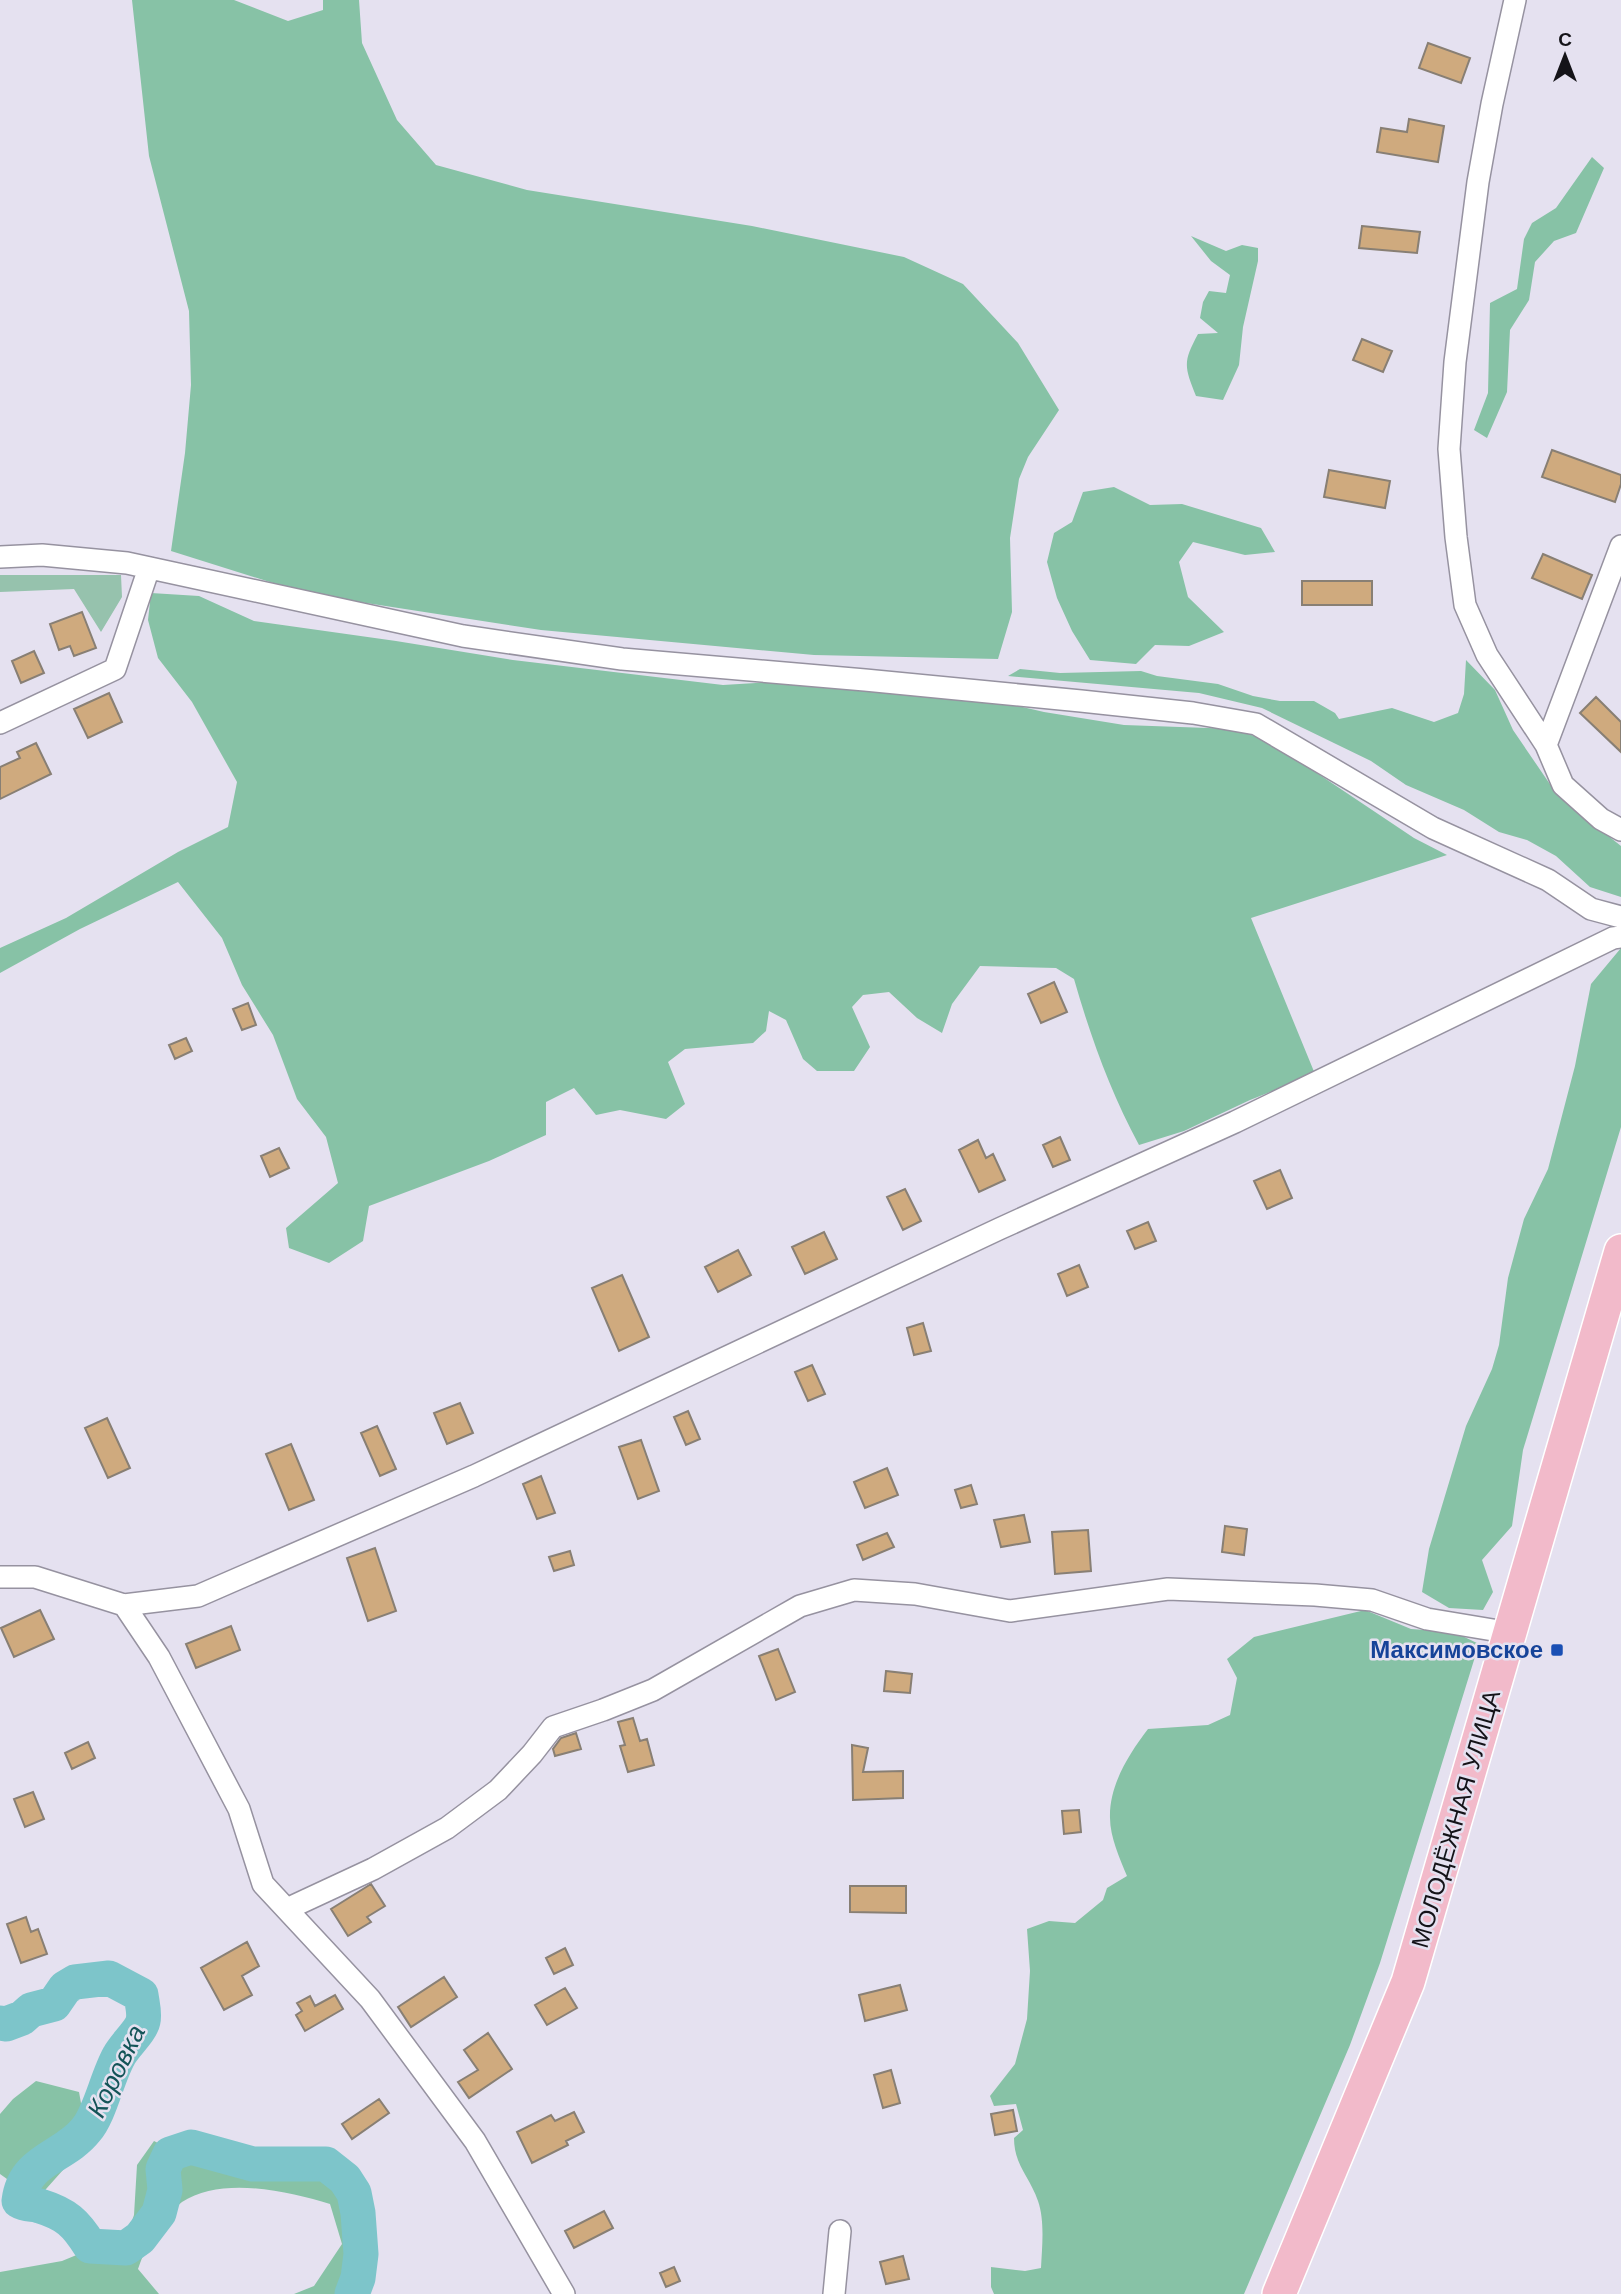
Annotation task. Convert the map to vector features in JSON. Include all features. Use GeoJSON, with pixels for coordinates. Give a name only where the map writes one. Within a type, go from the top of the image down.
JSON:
{"type":"FeatureCollection","features":[{"type":"Feature","properties":{"kind":"main road","name":"МОЛОДЁЖНАЯ УЛИЦА"},"geometry":{"type":"LineString","coordinates":[[1279,2294],[1408,1982],[1621,1251]]}},
{"type":"Feature","properties":{"kind":"street"},"geometry":{"type":"LineString","coordinates":[[1515,0],[1478,182],[1455,362],[1449,449],[1456,537],[1465,605],[1487,654],[1546,745],[1563,785],[1601,819],[1621,830]]}},
{"type":"Feature","properties":{"kind":"street"},"geometry":{"type":"LineString","coordinates":[[1546,745],[1621,545]]}},
{"type":"Feature","properties":{"kind":"street"},"geometry":{"type":"LineString","coordinates":[[0,557],[42,555],[127,563],[463,636],[622,659],[1180,712],[1256,724],[1433,828],[1548,880],[1591,909],[1621,917]]}},
{"type":"Feature","properties":{"kind":"street"},"geometry":{"type":"LineString","coordinates":[[0,723],[115,669],[149,568]]}},
{"type":"Feature","properties":{"kind":"street"},"geometry":{"type":"LineString","coordinates":[[0,1577],[35,1577],[124,1605],[198,1596],[474,1476],[986,1234],[1235,1122],[1621,937]]}},
{"type":"Feature","properties":{"kind":"street"},"geometry":{"type":"LineString","coordinates":[[287,1909],[373,1870],[447,1828],[498,1790],[553,1727],[653,1690],[800,1606],[855,1590],[915,1594],[1010,1611],[1168,1589],[1315,1595],[1372,1600],[1427,1619],[1511,1633]]}},
{"type":"Feature","properties":{"kind":"street"},"geometry":{"type":"LineString","coordinates":[[124,1605],[159,1657],[239,1809],[263,1884],[370,1999],[475,2141],[564,2294]]}},
{"type":"Feature","properties":{"kind":"street"},"geometry":{"type":"LineString","coordinates":[[834,2294],[840,2231]]}},
{"type":"Feature","properties":{"kind":"green space"},"geometry":{"type":"Polygon","coordinates":[[[132,0],[234,0],[288,21],[323,10],[323,0],[359,0],[362,43],[397,120],[436,165],[527,190],[752,226],[904,257],[963,284],[1018,343],[1059,410],[1028,457],[1019,479],[1010,538],[1012,612],[998,659],[814,655],[541,630],[308,594],[171,551],[185,453],[191,385],[189,311],[149,156],[132,0]]]}},
{"type":"Feature","properties":{"kind":"green space"},"geometry":{"type":"Polygon","coordinates":[[[1592,157],[1604,168],[1576,233],[1554,241],[1535,262],[1529,300],[1510,330],[1507,392],[1487,438],[1474,430],[1488,393],[1490,303],[1517,289],[1524,239],[1532,223],[1556,208],[1592,157]]]}},
{"type":"Feature","properties":{"kind":"green space"},"geometry":{"type":"Polygon","coordinates":[[[1191,236],[1226,251],[1242,245],[1258,248],[1258,261],[1243,327],[1239,365],[1223,400],[1196,396],[1187,364],[1198,334],[1218,333],[1200,318],[1203,302],[1209,291],[1226,293],[1230,275],[1211,261],[1191,236]]]}},
{"type":"Feature","properties":{"kind":"green space"},"geometry":{"type":"Polygon","coordinates":[[[1114,487],[1150,505],[1182,504],[1261,528],[1275,552],[1245,555],[1193,542],[1179,562],[1188,597],[1224,632],[1189,646],[1155,645],[1136,664],[1090,660],[1072,631],[1057,598],[1047,562],[1054,533],[1072,522],[1083,492],[1114,487]]]}},
{"type":"Feature","properties":{"kind":"green space"},"geometry":{"type":"Polygon","coordinates":[[[0,575],[121,575],[122,597],[101,632],[74,589],[0,592],[0,575]]]}},
{"type":"Feature","properties":{"kind":"green space"},"geometry":{"type":"Polygon","coordinates":[[[151,593],[199,596],[254,621],[513,660],[723,685],[792,681],[966,694],[1044,712],[1124,725],[1236,729],[1272,743],[1414,838],[1447,855],[1251,918],[1315,1074],[1184,1131],[1139,1145],[1102,1064],[1074,979],[1056,968],[980,966],[952,1004],[942,1033],[917,1018],[889,992],[863,995],[852,1007],[870,1047],[854,1071],[817,1071],[803,1059],[786,1020],[769,1011],[766,1031],[753,1043],[685,1049],[668,1062],[685,1104],[666,1119],[620,1110],[596,1115],[574,1088],[546,1102],[546,1135],[489,1161],[369,1206],[363,1241],[329,1263],[289,1248],[286,1228],[338,1183],[326,1137],[297,1099],[273,1035],[242,985],[222,938],[178,882],[80,929],[0,973],[0,948],[66,918],[178,852],[228,827],[237,782],[192,702],[158,658],[148,620],[151,593]]]}},
{"type":"Feature","properties":{"kind":"green space"},"geometry":{"type":"Polygon","coordinates":[[[1466,660],[1495,690],[1513,730],[1558,796],[1621,846],[1621,897],[1590,887],[1556,856],[1527,840],[1499,832],[1464,810],[1406,785],[1371,761],[1262,708],[1199,693],[1008,676],[1020,669],[1060,673],[1141,671],[1157,676],[1218,684],[1253,696],[1280,701],[1314,701],[1335,713],[1339,719],[1392,708],[1434,722],[1458,713],[1464,694],[1466,660]]]}},
{"type":"Feature","properties":{"kind":"green space"},"geometry":{"type":"Polygon","coordinates":[[[1621,948],[1621,1127],[1523,1450],[1512,1526],[1482,1560],[1493,1592],[1483,1610],[1449,1608],[1422,1592],[1429,1549],[1466,1426],[1492,1369],[1499,1345],[1508,1278],[1524,1219],[1548,1169],[1575,1066],[1591,984],[1621,948]]]}},
{"type":"Feature","properties":{"kind":"green space"},"geometry":{"type":"Polygon","coordinates":[[[1365,1610],[1411,1629],[1454,1632],[1479,1644],[1380,1963],[1350,2045],[1244,2294],[994,2294],[991,2287],[991,2267],[1025,2271],[1041,2268],[1042,2217],[1035,2193],[1017,2156],[1014,2138],[1023,2130],[1016,2104],[994,2106],[990,2096],[1015,2064],[1027,2019],[1030,1971],[1027,1929],[1049,1921],[1075,1923],[1103,1900],[1107,1888],[1127,1876],[1112,1833],[1111,1806],[1121,1770],[1148,1729],[1208,1725],[1230,1715],[1237,1678],[1227,1659],[1254,1637],[1365,1610]]]}},
{"type":"Feature","properties":{"kind":"green space"},"geometry":{"type":"Polygon","coordinates":[[[36,2081],[79,2092],[88,2142],[38,2198],[5,2200],[7,2179],[0,2174],[0,2114],[13,2099],[36,2081]]]}},
{"type":"Feature","properties":{"kind":"green space"},"geometry":{"type":"Polygon","coordinates":[[[205,2139],[231,2148],[285,2152],[326,2162],[355,2188],[366,2225],[366,2294],[294,2294],[314,2286],[342,2244],[330,2204],[275,2191],[235,2188],[198,2194],[182,2202],[153,2237],[138,2269],[159,2294],[0,2294],[0,2272],[62,2261],[91,2249],[120,2255],[134,2215],[137,2165],[154,2141],[172,2150],[205,2139]]]}},
{"type":"Feature","properties":{"kind":"building"},"geometry":{"type":"Polygon","coordinates":[[[1428,43],[1470,58],[1461,83],[1419,68],[1428,43]]]}},
{"type":"Feature","properties":{"kind":"building"},"geometry":{"type":"Polygon","coordinates":[[[1409,119],[1444,126],[1438,162],[1377,152],[1381,128],[1407,132],[1409,119]]]}},
{"type":"Feature","properties":{"kind":"building"},"geometry":{"type":"Polygon","coordinates":[[[1362,226],[1420,232],[1417,253],[1359,248],[1362,226]]]}},
{"type":"Feature","properties":{"kind":"building"},"geometry":{"type":"Polygon","coordinates":[[[1362,339],[1392,351],[1383,372],[1353,360],[1362,339]]]}},
{"type":"Feature","properties":{"kind":"building"},"geometry":{"type":"Polygon","coordinates":[[[1552,450],[1621,475],[1615,502],[1542,477],[1552,450]]]}},
{"type":"Feature","properties":{"kind":"building"},"geometry":{"type":"Polygon","coordinates":[[[1329,470],[1390,481],[1385,508],[1324,497],[1329,470]]]}},
{"type":"Feature","properties":{"kind":"building"},"geometry":{"type":"Polygon","coordinates":[[[1543,554],[1592,575],[1582,599],[1532,578],[1543,554]]]}},
{"type":"Feature","properties":{"kind":"building"},"geometry":{"type":"Polygon","coordinates":[[[1302,581],[1372,581],[1372,605],[1302,605],[1302,581]]]}},
{"type":"Feature","properties":{"kind":"building"},"geometry":{"type":"Polygon","coordinates":[[[82,612],[96,648],[74,656],[70,646],[59,650],[50,624],[82,612]]]}},
{"type":"Feature","properties":{"kind":"building"},"geometry":{"type":"Polygon","coordinates":[[[34,651],[44,673],[21,683],[12,661],[34,651]]]}},
{"type":"Feature","properties":{"kind":"building"},"geometry":{"type":"Polygon","coordinates":[[[109,693],[122,722],[88,738],[74,709],[109,693]]]}},
{"type":"Feature","properties":{"kind":"building"},"geometry":{"type":"Polygon","coordinates":[[[1596,697],[1621,722],[1621,752],[1580,713],[1596,697]]]}},
{"type":"Feature","properties":{"kind":"building"},"geometry":{"type":"Polygon","coordinates":[[[36,743],[51,774],[0,799],[0,767],[20,758],[17,752],[36,743]]]}},
{"type":"Feature","properties":{"kind":"building"},"geometry":{"type":"Polygon","coordinates":[[[1054,982],[1067,1012],[1041,1023],[1028,994],[1054,982]]]}},
{"type":"Feature","properties":{"kind":"building"},"geometry":{"type":"Polygon","coordinates":[[[248,1003],[256,1025],[242,1030],[233,1009],[248,1003]]]}},
{"type":"Feature","properties":{"kind":"building"},"geometry":{"type":"Polygon","coordinates":[[[186,1038],[192,1051],[175,1059],[169,1045],[186,1038]]]}},
{"type":"Feature","properties":{"kind":"building"},"geometry":{"type":"Polygon","coordinates":[[[1060,1137],[1070,1160],[1053,1167],[1043,1145],[1060,1137]]]}},
{"type":"Feature","properties":{"kind":"building"},"geometry":{"type":"Polygon","coordinates":[[[978,1140],[986,1158],[993,1154],[1005,1180],[979,1192],[959,1150],[978,1140]]]}},
{"type":"Feature","properties":{"kind":"building"},"geometry":{"type":"Polygon","coordinates":[[[279,1148],[289,1168],[270,1177],[261,1156],[279,1148]]]}},
{"type":"Feature","properties":{"kind":"building"},"geometry":{"type":"Polygon","coordinates":[[[1280,1170],[1292,1198],[1267,1209],[1254,1181],[1280,1170]]]}},
{"type":"Feature","properties":{"kind":"building"},"geometry":{"type":"Polygon","coordinates":[[[905,1189],[921,1221],[903,1230],[887,1197],[905,1189]]]}},
{"type":"Feature","properties":{"kind":"building"},"geometry":{"type":"Polygon","coordinates":[[[1148,1222],[1156,1241],[1135,1249],[1127,1231],[1148,1222]]]}},
{"type":"Feature","properties":{"kind":"building"},"geometry":{"type":"Polygon","coordinates":[[[824,1232],[837,1259],[805,1274],[792,1247],[824,1232]]]}},
{"type":"Feature","properties":{"kind":"building"},"geometry":{"type":"Polygon","coordinates":[[[738,1250],[751,1275],[718,1292],[705,1267],[738,1250]]]}},
{"type":"Feature","properties":{"kind":"building"},"geometry":{"type":"Polygon","coordinates":[[[1079,1265],[1088,1287],[1067,1296],[1058,1274],[1079,1265]]]}},
{"type":"Feature","properties":{"kind":"building"},"geometry":{"type":"Polygon","coordinates":[[[622,1275],[649,1337],[619,1351],[592,1288],[622,1275]]]}},
{"type":"Feature","properties":{"kind":"building"},"geometry":{"type":"Polygon","coordinates":[[[923,1323],[931,1351],[914,1355],[907,1328],[923,1323]]]}},
{"type":"Feature","properties":{"kind":"building"},"geometry":{"type":"Polygon","coordinates":[[[812,1365],[825,1394],[808,1401],[795,1372],[812,1365]]]}},
{"type":"Feature","properties":{"kind":"building"},"geometry":{"type":"Polygon","coordinates":[[[460,1403],[473,1433],[447,1444],[434,1413],[460,1403]]]}},
{"type":"Feature","properties":{"kind":"building"},"geometry":{"type":"Polygon","coordinates":[[[688,1411],[700,1439],[686,1445],[674,1417],[688,1411]]]}},
{"type":"Feature","properties":{"kind":"building"},"geometry":{"type":"Polygon","coordinates":[[[107,1418],[130,1468],[108,1478],[85,1428],[107,1418]]]}},
{"type":"Feature","properties":{"kind":"building"},"geometry":{"type":"Polygon","coordinates":[[[377,1426],[396,1469],[380,1476],[361,1433],[377,1426]]]}},
{"type":"Feature","properties":{"kind":"building"},"geometry":{"type":"Polygon","coordinates":[[[641,1440],[659,1491],[638,1499],[619,1447],[641,1440]]]}},
{"type":"Feature","properties":{"kind":"building"},"geometry":{"type":"Polygon","coordinates":[[[291,1444],[314,1500],[289,1510],[266,1454],[291,1444]]]}},
{"type":"Feature","properties":{"kind":"building"},"geometry":{"type":"Polygon","coordinates":[[[887,1468],[898,1495],[865,1508],[854,1482],[887,1468]]]}},
{"type":"Feature","properties":{"kind":"building"},"geometry":{"type":"Polygon","coordinates":[[[541,1476],[555,1513],[537,1519],[523,1484],[541,1476]]]}},
{"type":"Feature","properties":{"kind":"building"},"geometry":{"type":"Polygon","coordinates":[[[971,1485],[977,1504],[961,1508],[955,1490],[971,1485]]]}},
{"type":"Feature","properties":{"kind":"building"},"geometry":{"type":"Polygon","coordinates":[[[1024,1515],[1030,1542],[1001,1547],[994,1520],[1024,1515]]]}},
{"type":"Feature","properties":{"kind":"building"},"geometry":{"type":"Polygon","coordinates":[[[1225,1526],[1247,1529],[1244,1555],[1222,1552],[1225,1526]]]}},
{"type":"Feature","properties":{"kind":"building"},"geometry":{"type":"Polygon","coordinates":[[[1088,1530],[1091,1571],[1055,1574],[1052,1532],[1088,1530]]]}},
{"type":"Feature","properties":{"kind":"building"},"geometry":{"type":"Polygon","coordinates":[[[887,1533],[894,1547],[863,1560],[857,1545],[887,1533]]]}},
{"type":"Feature","properties":{"kind":"building"},"geometry":{"type":"Polygon","coordinates":[[[375,1548],[396,1611],[368,1621],[347,1558],[375,1548]]]}},
{"type":"Feature","properties":{"kind":"building"},"geometry":{"type":"Polygon","coordinates":[[[570,1551],[574,1565],[554,1571],[549,1557],[570,1551]]]}},
{"type":"Feature","properties":{"kind":"building"},"geometry":{"type":"Polygon","coordinates":[[[40,1610],[54,1639],[14,1657],[1,1628],[40,1610]]]}},
{"type":"Feature","properties":{"kind":"building"},"geometry":{"type":"Polygon","coordinates":[[[231,1626],[240,1650],[196,1668],[186,1644],[231,1626]]]}},
{"type":"Feature","properties":{"kind":"building"},"geometry":{"type":"Polygon","coordinates":[[[778,1649],[795,1692],[776,1700],[759,1656],[778,1649]]]}},
{"type":"Feature","properties":{"kind":"building"},"geometry":{"type":"Polygon","coordinates":[[[886,1671],[912,1674],[910,1693],[884,1691],[886,1671]]]}},
{"type":"Feature","properties":{"kind":"building"},"geometry":{"type":"Polygon","coordinates":[[[633,1718],[640,1741],[647,1739],[654,1765],[628,1772],[620,1746],[625,1745],[618,1722],[633,1718]]]}},
{"type":"Feature","properties":{"kind":"building"},"geometry":{"type":"Polygon","coordinates":[[[576,1733],[581,1749],[555,1756],[553,1749],[561,1738],[576,1733]]]}},
{"type":"Feature","properties":{"kind":"building"},"geometry":{"type":"Polygon","coordinates":[[[88,1742],[95,1758],[72,1769],[65,1753],[88,1742]]]}},
{"type":"Feature","properties":{"kind":"building"},"geometry":{"type":"Polygon","coordinates":[[[852,1745],[868,1748],[863,1772],[903,1771],[903,1798],[853,1800],[852,1745]]]}},
{"type":"Feature","properties":{"kind":"building"},"geometry":{"type":"Polygon","coordinates":[[[33,1792],[44,1819],[25,1827],[14,1799],[33,1792]]]}},
{"type":"Feature","properties":{"kind":"building"},"geometry":{"type":"Polygon","coordinates":[[[1079,1810],[1081,1832],[1064,1834],[1062,1811],[1079,1810]]]}},
{"type":"Feature","properties":{"kind":"building"},"geometry":{"type":"Polygon","coordinates":[[[371,1884],[385,1906],[367,1917],[371,1922],[348,1936],[331,1909],[371,1884]]]}},
{"type":"Feature","properties":{"kind":"building"},"geometry":{"type":"Polygon","coordinates":[[[850,1886],[906,1886],[906,1913],[850,1912],[850,1886]]]}},
{"type":"Feature","properties":{"kind":"building"},"geometry":{"type":"Polygon","coordinates":[[[26,1917],[31,1932],[38,1929],[47,1954],[21,1963],[7,1924],[26,1917]]]}},
{"type":"Feature","properties":{"kind":"building"},"geometry":{"type":"Polygon","coordinates":[[[247,1942],[259,1966],[242,1976],[252,1995],[224,2010],[201,1968],[247,1942]]]}},
{"type":"Feature","properties":{"kind":"building"},"geometry":{"type":"Polygon","coordinates":[[[565,1948],[573,1965],[554,1974],[546,1958],[565,1948]]]}},
{"type":"Feature","properties":{"kind":"building"},"geometry":{"type":"Polygon","coordinates":[[[444,1977],[457,1997],[411,2027],[398,2007],[444,1977]]]}},
{"type":"Feature","properties":{"kind":"building"},"geometry":{"type":"Polygon","coordinates":[[[900,1985],[907,2010],[865,2021],[859,1995],[900,1985]]]}},
{"type":"Feature","properties":{"kind":"building"},"geometry":{"type":"Polygon","coordinates":[[[565,1988],[577,2008],[547,2025],[535,2005],[565,1988]]]}},
{"type":"Feature","properties":{"kind":"building"},"geometry":{"type":"Polygon","coordinates":[[[335,1995],[343,2009],[305,2031],[296,2015],[302,2011],[297,2003],[310,1996],[315,2006],[335,1995]]]}},
{"type":"Feature","properties":{"kind":"building"},"geometry":{"type":"Polygon","coordinates":[[[488,2033],[512,2069],[469,2098],[458,2082],[478,2070],[464,2050],[488,2033]]]}},
{"type":"Feature","properties":{"kind":"building"},"geometry":{"type":"Polygon","coordinates":[[[891,2070],[900,2103],[883,2108],[874,2075],[891,2070]]]}},
{"type":"Feature","properties":{"kind":"building"},"geometry":{"type":"Polygon","coordinates":[[[379,2099],[389,2113],[352,2139],[342,2124],[379,2099]]]}},
{"type":"Feature","properties":{"kind":"building"},"geometry":{"type":"Polygon","coordinates":[[[1013,2110],[1017,2131],[995,2135],[991,2114],[1013,2110]]]}},
{"type":"Feature","properties":{"kind":"building"},"geometry":{"type":"Polygon","coordinates":[[[574,2112],[584,2132],[566,2141],[568,2145],[532,2163],[517,2132],[551,2115],[555,2121],[574,2112]]]}},
{"type":"Feature","properties":{"kind":"building"},"geometry":{"type":"Polygon","coordinates":[[[604,2211],[613,2228],[574,2248],[565,2231],[604,2211]]]}},
{"type":"Feature","properties":{"kind":"building"},"geometry":{"type":"Polygon","coordinates":[[[903,2256],[909,2279],[886,2284],[880,2262],[903,2256]]]}},
{"type":"Feature","properties":{"kind":"building"},"geometry":{"type":"Polygon","coordinates":[[[674,2267],[680,2281],[666,2287],[660,2273],[674,2267]]]}},
{"type":"Feature","properties":{"kind":"waterway","name":"Коровка"},"geometry":{"type":"LineString","coordinates":[[0,2023],[6,2024],[22,2018],[31,2010],[54,2004],[65,1988],[75,1982],[109,1978],[141,1995],[144,2011],[142,2025],[119,2056],[91,2123],[77,2139],[28,2176],[19,2201],[64,2216],[75,2225],[90,2246],[126,2248],[140,2238],[159,2213],[165,2190],[163,2169],[170,2154],[191,2147],[253,2164],[326,2164],[345,2179],[354,2193],[361,2254],[358,2278],[352,2294]]}},
{"type":"Feature","properties":{"kind":"place","name":"Максимовское"},"geometry":{"type":"Point","coordinates":[1557,1650]}}]}
